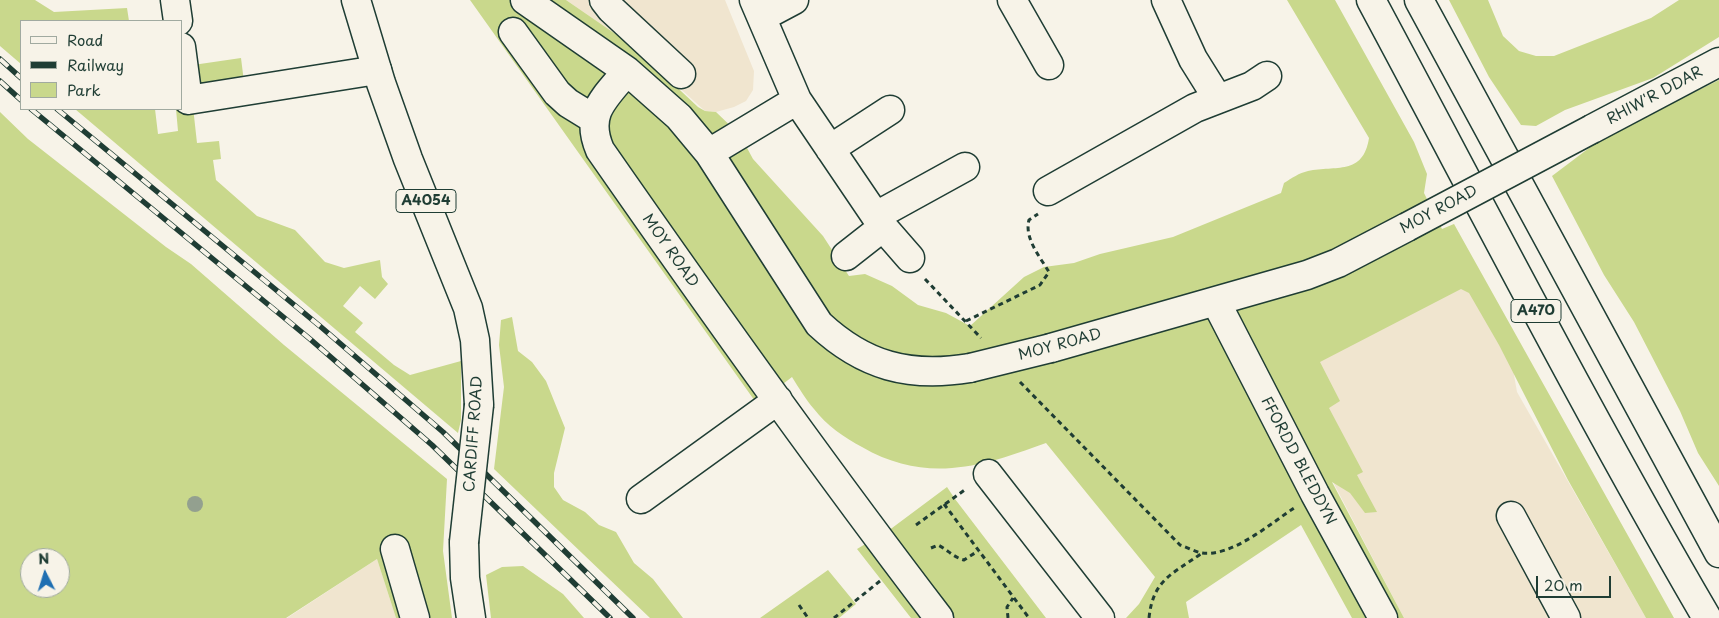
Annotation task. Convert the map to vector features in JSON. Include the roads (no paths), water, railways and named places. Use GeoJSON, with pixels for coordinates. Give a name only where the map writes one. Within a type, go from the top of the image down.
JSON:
{"type":"FeatureCollection","features":[{"type":"Feature","properties":{"kind":"main road"},"geometry":{"type":"LineString","coordinates":[[175,0],[178,20]]}},
{"type":"Feature","properties":{"kind":"main road","name":"CARDIFF ROAD"},"geometry":{"type":"LineString","coordinates":[[356,0],[377,70],[408,160],[468,308],[476,348],[479,405],[464,542],[465,578],[471,618]]}},
{"type":"Feature","properties":{"kind":"main road","name":"MOY ROAD"},"geometry":{"type":"LineString","coordinates":[[525,0],[627,71],[679,117],[709,153],[819,324],[836,340],[858,355],[889,367],[920,372],[970,368],[1051,348],[1308,275],[1338,263],[1592,129]]}},
{"type":"Feature","properties":{"kind":"main road"},"geometry":{"type":"LineString","coordinates":[[604,0],[611,9],[681,74]]}},
{"type":"Feature","properties":{"kind":"main road"},"geometry":{"type":"LineString","coordinates":[[794,0],[758,9],[797,100],[879,221],[916,267]]}},
{"type":"Feature","properties":{"kind":"main road"},"geometry":{"type":"LineString","coordinates":[[1012,0],[1049,65]]}},
{"type":"Feature","properties":{"kind":"main road"},"geometry":{"type":"LineString","coordinates":[[1166,0],[1193,59],[1218,99]]}},
{"type":"Feature","properties":{"kind":"main road","name":"A470"},"geometry":{"type":"LineString","coordinates":[[1370,0],[1578,389],[1644,510],[1707,618]]}},
{"type":"Feature","properties":{"kind":"main road","name":"A470"},"geometry":{"type":"LineString","coordinates":[[1419,0],[1719,553]]}},
{"type":"Feature","properties":{"kind":"main road"},"geometry":{"type":"LineString","coordinates":[[513,32],[557,93],[568,103],[594,119],[600,103],[627,71]]}},
{"type":"Feature","properties":{"kind":"main road"},"geometry":{"type":"LineString","coordinates":[[182,55],[188,100],[377,70]]}},
{"type":"Feature","properties":{"kind":"main road","name":"RHIW'R DDAR"},"geometry":{"type":"LineString","coordinates":[[1592,129],[1719,62]]}},
{"type":"Feature","properties":{"kind":"main road"},"geometry":{"type":"LineString","coordinates":[[1048,191],[1173,120],[1252,86],[1267,76]]}},
{"type":"Feature","properties":{"kind":"main road"},"geometry":{"type":"LineString","coordinates":[[709,153],[797,100]]}},
{"type":"Feature","properties":{"kind":"main road"},"geometry":{"type":"LineString","coordinates":[[830,149],[890,110]]}},
{"type":"Feature","properties":{"kind":"main road","name":"MOY ROAD"},"geometry":{"type":"LineString","coordinates":[[594,119],[594,136],[600,150],[686,275],[871,529],[939,618]]}},
{"type":"Feature","properties":{"kind":"main road"},"geometry":{"type":"LineString","coordinates":[[846,256],[879,221],[965,167]]}},
{"type":"Feature","properties":{"kind":"main road","name":"FFORDD BLEDDYN"},"geometry":{"type":"LineString","coordinates":[[1216,302],[1315,494],[1383,618]]}},
{"type":"Feature","properties":{"kind":"main road"},"geometry":{"type":"LineString","coordinates":[[641,499],[778,400]]}},
{"type":"Feature","properties":{"kind":"main road"},"geometry":{"type":"LineString","coordinates":[[988,474],[1100,618]]}},
{"type":"Feature","properties":{"kind":"main road"},"geometry":{"type":"LineString","coordinates":[[1511,516],[1566,618]]}},
{"type":"Feature","properties":{"kind":"main road"},"geometry":{"type":"LineString","coordinates":[[395,549],[416,618]]}},
{"type":"Feature","properties":{"kind":"railway"},"geometry":{"type":"LineString","coordinates":[[0,59],[20,77]]}},
{"type":"Feature","properties":{"kind":"railway"},"geometry":{"type":"LineString","coordinates":[[0,81],[20,99]]}},
{"type":"Feature","properties":{"kind":"railway"},"geometry":{"type":"LineString","coordinates":[[32,110],[310,339],[432,445],[610,618]]}},
{"type":"Feature","properties":{"kind":"railway"},"geometry":{"type":"LineString","coordinates":[[58,110],[321,327],[443,432],[633,618]]}}]}
